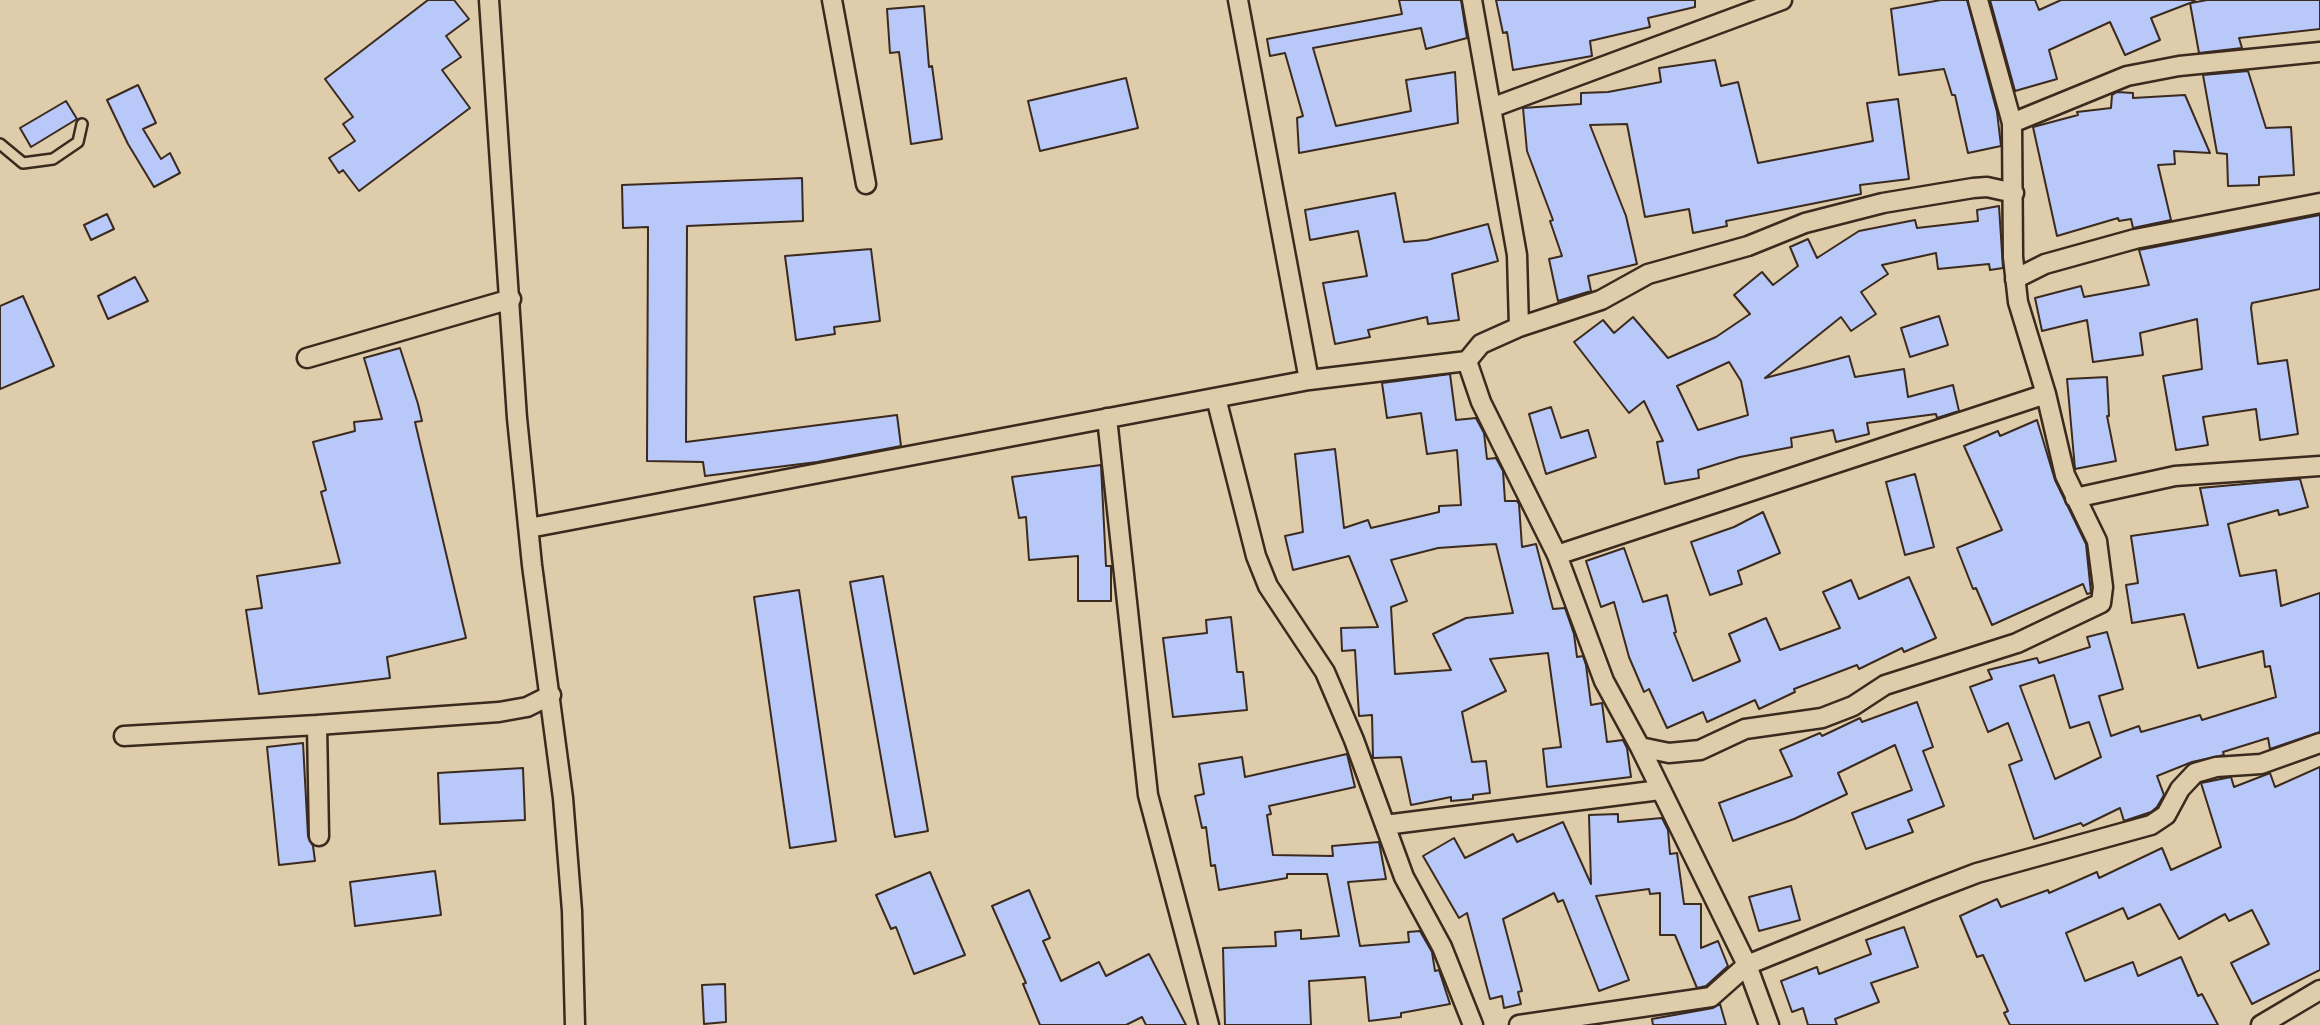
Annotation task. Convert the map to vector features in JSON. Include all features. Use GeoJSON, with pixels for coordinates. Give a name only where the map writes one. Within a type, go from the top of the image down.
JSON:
{"type":"FeatureCollection","features":[{"type":"Feature","properties":{"kind":"street"},"geometry":{"type":"LineString","coordinates":[[489,0],[517,418],[532,565],[551,695],[572,911],[575,1025]]}},
{"type":"Feature","properties":{"kind":"street"},"geometry":{"type":"LineString","coordinates":[[832,0],[866,184]]}},
{"type":"Feature","properties":{"kind":"street"},"geometry":{"type":"LineString","coordinates":[[1238,0],[1310,380]]}},
{"type":"Feature","properties":{"kind":"street"},"geometry":{"type":"LineString","coordinates":[[1472,0],[1517,255],[1520,327]]}},
{"type":"Feature","properties":{"kind":"street"},"geometry":{"type":"LineString","coordinates":[[1491,108],[1782,0]]}},
{"type":"Feature","properties":{"kind":"street"},"geometry":{"type":"LineString","coordinates":[[1640,747],[1669,753],[1700,750],[1745,729],[1822,718],[1853,706],[1885,685],[2017,643],[2061,620],[2097,607],[2104,593],[2097,541],[2090,521],[2075,498],[2065,475],[2046,394],[2018,302],[2013,257],[2012,123],[1979,0]]}},
{"type":"Feature","properties":{"kind":"street"},"geometry":{"type":"LineString","coordinates":[[2012,123],[2127,76],[2179,66],[2320,51]]}},
{"type":"Feature","properties":{"kind":"street"},"geometry":{"type":"LineString","coordinates":[[529,528],[1310,380],[1467,360],[1481,344],[1520,327],[1601,300],[1648,274],[1748,246],[1805,223],[1883,203],[1973,188],[1987,187],[2014,193]]}},
{"type":"Feature","properties":{"kind":"street"},"geometry":{"type":"LineString","coordinates":[[2015,279],[2045,264],[2135,239],[2320,203]]}},
{"type":"Feature","properties":{"kind":"street"},"geometry":{"type":"LineString","coordinates":[[2013,257],[2045,264]]}},
{"type":"Feature","properties":{"kind":"street"},"geometry":{"type":"LineString","coordinates":[[307,358],[511,299]]}},
{"type":"Feature","properties":{"kind":"street"},"geometry":{"type":"LineString","coordinates":[[1467,360],[1481,402],[1557,555],[1604,681],[1640,747],[1747,965],[1769,1025]]}},
{"type":"Feature","properties":{"kind":"street"},"geometry":{"type":"LineString","coordinates":[[1557,555],[2046,394]]}},
{"type":"Feature","properties":{"kind":"street"},"geometry":{"type":"LineString","coordinates":[[1216,398],[1256,556],[1268,586],[1325,672],[1404,877],[1443,947],[1473,1025]]}},
{"type":"Feature","properties":{"kind":"street"},"geometry":{"type":"LineString","coordinates":[[1107,418],[1147,795],[1209,1025]]}},
{"type":"Feature","properties":{"kind":"street"},"geometry":{"type":"LineString","coordinates":[[2075,498],[2175,476],[2320,466]]}},
{"type":"Feature","properties":{"kind":"street"},"geometry":{"type":"LineString","coordinates":[[124,736],[499,712],[527,707],[551,695]]}},
{"type":"Feature","properties":{"kind":"street"},"geometry":{"type":"LineString","coordinates":[[317,725],[319,836]]}},
{"type":"Feature","properties":{"kind":"street"},"geometry":{"type":"LineString","coordinates":[[1519,1025],[1633,1017],[1711,997],[1747,965],[1977,873],[2151,825],[2166,815],[2180,789],[2195,773],[2216,766],[2261,764],[2320,743]]}},
{"type":"Feature","properties":{"kind":"street"},"geometry":{"type":"LineString","coordinates":[[1385,825],[1660,790]]}},
{"type":"Feature","properties":{"kind":"street"},"geometry":{"type":"LineString","coordinates":[[2261,1025],[2320,990]]}},
{"type":"Feature","properties":{"kind":"lane"},"geometry":{"type":"LineString","coordinates":[[0,144],[23,163],[53,159],[78,142],[82,124]]}},
{"type":"Feature","properties":{"kind":"building"},"geometry":{"type":"Polygon","coordinates":[[[428,0],[454,0],[469,19],[446,36],[461,57],[442,70],[470,108],[359,191],[343,170],[339,173],[329,158],[355,141],[343,124],[353,117],[325,79],[428,0]]]}},
{"type":"Feature","properties":{"kind":"building"},"geometry":{"type":"Polygon","coordinates":[[[1399,0],[1461,0],[1467,38],[1426,49],[1421,28],[1313,48],[1336,126],[1411,111],[1406,80],[1455,72],[1458,123],[1299,153],[1297,118],[1303,116],[1285,53],[1270,56],[1267,39],[1402,14],[1399,0]]]}},
{"type":"Feature","properties":{"kind":"building"},"geometry":{"type":"Polygon","coordinates":[[[1496,0],[1695,0],[1695,7],[1648,18],[1650,27],[1590,41],[1592,56],[1513,70],[1507,32],[1503,33],[1496,0]]]}},
{"type":"Feature","properties":{"kind":"building"},"geometry":{"type":"Polygon","coordinates":[[[1941,0],[1967,0],[1997,112],[2001,146],[1968,153],[1955,95],[1952,95],[1944,69],[1899,75],[1891,9],[1941,0]]]}},
{"type":"Feature","properties":{"kind":"building"},"geometry":{"type":"Polygon","coordinates":[[[1990,0],[2035,0],[2039,10],[2061,0],[2195,0],[2191,3],[2207,0],[2320,0],[2320,29],[2239,38],[2242,48],[2199,53],[2190,3],[2151,18],[2160,40],[2125,55],[2110,22],[2049,50],[2057,79],[2015,91],[1990,0]]]}},
{"type":"Feature","properties":{"kind":"building"},"geometry":{"type":"Polygon","coordinates":[[[924,6],[929,67],[932,66],[942,139],[911,144],[899,52],[890,53],[887,9],[924,6]]]}},
{"type":"Feature","properties":{"kind":"building"},"geometry":{"type":"Polygon","coordinates":[[[1715,60],[1721,86],[1738,82],[1758,163],[1873,141],[1867,103],[1898,99],[1909,179],[1860,185],[1861,194],[1726,221],[1727,226],[1693,233],[1689,209],[1645,217],[1627,124],[1590,125],[1626,216],[1637,264],[1588,276],[1591,291],[1558,301],[1549,259],[1562,256],[1550,221],[1553,220],[1527,151],[1523,108],[1581,104],[1581,93],[1608,92],[1661,82],[1659,68],[1715,60]]]}},
{"type":"Feature","properties":{"kind":"building"},"geometry":{"type":"Polygon","coordinates":[[[2248,71],[2266,128],[2291,127],[2294,175],[2259,177],[2259,185],[2228,186],[2227,154],[2217,153],[2203,75],[2248,71]]]}},
{"type":"Feature","properties":{"kind":"building"},"geometry":{"type":"Polygon","coordinates":[[[1126,78],[1138,128],[1040,151],[1028,101],[1126,78]]]}},
{"type":"Feature","properties":{"kind":"building"},"geometry":{"type":"Polygon","coordinates":[[[138,85],[156,123],[143,129],[161,159],[170,153],[180,173],[154,187],[128,144],[107,100],[138,85]]]}},
{"type":"Feature","properties":{"kind":"building"},"geometry":{"type":"Polygon","coordinates":[[[2117,92],[2133,93],[2133,98],[2185,95],[2210,153],[2174,151],[2175,164],[2158,165],[2171,220],[2133,228],[2131,219],[2119,221],[2118,218],[2057,236],[2033,127],[2078,115],[2077,112],[2111,108],[2112,95],[2117,92]]]}},
{"type":"Feature","properties":{"kind":"building"},"geometry":{"type":"Polygon","coordinates":[[[66,101],[77,119],[31,147],[20,128],[66,101]]]}},
{"type":"Feature","properties":{"kind":"building"},"geometry":{"type":"Polygon","coordinates":[[[802,178],[803,221],[687,226],[686,442],[897,415],[901,446],[817,462],[705,476],[703,462],[647,461],[648,227],[623,228],[622,185],[802,178]]]}},
{"type":"Feature","properties":{"kind":"building"},"geometry":{"type":"Polygon","coordinates":[[[1395,193],[1404,242],[1427,240],[1488,224],[1498,261],[1452,274],[1459,320],[1428,324],[1427,317],[1368,330],[1370,337],[1335,344],[1323,283],[1367,276],[1358,231],[1310,240],[1305,210],[1395,193]]]}},
{"type":"Feature","properties":{"kind":"building"},"geometry":{"type":"Polygon","coordinates":[[[1999,206],[2003,268],[1990,270],[1989,264],[1938,269],[1936,253],[1882,265],[1888,274],[1861,292],[1876,314],[1851,331],[1841,317],[1765,378],[1849,356],[1855,377],[1904,369],[1908,397],[1953,385],[1959,411],[1937,418],[1936,414],[1867,423],[1869,434],[1836,442],[1833,430],[1791,438],[1792,447],[1740,457],[1698,470],[1699,478],[1665,484],[1657,442],[1663,441],[1644,401],[1629,413],[1574,342],[1603,320],[1614,333],[1633,317],[1668,358],[1716,337],[1750,314],[1734,295],[1762,272],[1773,285],[1798,266],[1790,247],[1808,239],[1817,258],[1859,231],[1915,220],[1917,228],[1978,221],[1977,210],[1999,206]],[[1729,362],[1677,386],[1698,430],[1748,415],[1741,381],[1729,362]]]}},
{"type":"Feature","properties":{"kind":"building"},"geometry":{"type":"Polygon","coordinates":[[[107,214],[114,229],[91,240],[84,225],[107,214]]]}},
{"type":"Feature","properties":{"kind":"building"},"geometry":{"type":"Polygon","coordinates":[[[2320,215],[2320,289],[2252,303],[2251,308],[2258,364],[2287,360],[2298,434],[2260,440],[2256,409],[2203,417],[2208,445],[2176,450],[2163,376],[2202,369],[2197,319],[2140,333],[2143,355],[2093,362],[2087,320],[2042,331],[2035,298],[2081,286],[2084,297],[2149,285],[2139,250],[2320,215]]]}},
{"type":"Feature","properties":{"kind":"building"},"geometry":{"type":"Polygon","coordinates":[[[871,249],[880,321],[834,327],[835,334],[796,340],[785,256],[871,249]]]}},
{"type":"Feature","properties":{"kind":"building"},"geometry":{"type":"Polygon","coordinates":[[[135,277],[148,301],[108,319],[98,296],[135,277]]]}},
{"type":"Feature","properties":{"kind":"building"},"geometry":{"type":"Polygon","coordinates":[[[23,296],[54,366],[0,389],[0,306],[23,296]]]}},
{"type":"Feature","properties":{"kind":"building"},"geometry":{"type":"Polygon","coordinates":[[[1939,316],[1948,345],[1910,357],[1901,328],[1939,316]]]}},
{"type":"Feature","properties":{"kind":"building"},"geometry":{"type":"Polygon","coordinates":[[[400,348],[422,421],[415,422],[466,638],[387,657],[390,678],[259,694],[246,610],[262,608],[257,576],[340,563],[321,492],[326,490],[313,442],[355,431],[354,422],[382,419],[364,358],[400,348]]]}},
{"type":"Feature","properties":{"kind":"building"},"geometry":{"type":"Polygon","coordinates":[[[1450,374],[1456,420],[1476,418],[1484,433],[1487,459],[1496,458],[1503,471],[1505,501],[1517,501],[1519,504],[1522,547],[1536,544],[1553,609],[1565,608],[1574,634],[1577,657],[1583,656],[1591,705],[1602,703],[1607,742],[1623,740],[1627,748],[1631,777],[1547,787],[1543,749],[1561,747],[1548,653],[1490,659],[1506,691],[1462,712],[1472,762],[1486,761],[1490,793],[1473,795],[1473,799],[1451,801],[1451,797],[1411,805],[1401,757],[1373,758],[1372,715],[1359,716],[1355,650],[1342,651],[1341,628],[1378,627],[1349,556],[1293,570],[1285,536],[1303,532],[1295,454],[1335,449],[1344,528],[1368,520],[1371,528],[1439,512],[1439,506],[1461,505],[1457,450],[1427,454],[1421,413],[1387,418],[1382,383],[1450,374]],[[1496,544],[1438,548],[1391,560],[1407,601],[1391,607],[1395,674],[1451,670],[1433,634],[1466,618],[1513,613],[1496,544]]]}},
{"type":"Feature","properties":{"kind":"building"},"geometry":{"type":"Polygon","coordinates":[[[2107,377],[2107,416],[2116,461],[2075,469],[2067,379],[2107,377]]]}},
{"type":"Feature","properties":{"kind":"building"},"geometry":{"type":"Polygon","coordinates":[[[1551,407],[1561,438],[1588,430],[1596,457],[1546,474],[1529,414],[1551,407]]]}},
{"type":"Feature","properties":{"kind":"building"},"geometry":{"type":"Polygon","coordinates":[[[2037,420],[2055,480],[2086,544],[2091,593],[2087,594],[2083,584],[1992,625],[1976,588],[1973,589],[1957,548],[2002,530],[1964,446],[1998,431],[2000,436],[2037,420]]]}},
{"type":"Feature","properties":{"kind":"building"},"geometry":{"type":"Polygon","coordinates":[[[1101,465],[1106,566],[1111,566],[1111,601],[1078,601],[1078,556],[1029,560],[1026,517],[1019,518],[1012,477],[1101,465]]]}},
{"type":"Feature","properties":{"kind":"building"},"geometry":{"type":"Polygon","coordinates":[[[1915,474],[1934,547],[1905,555],[1886,482],[1915,474]]]}},
{"type":"Feature","properties":{"kind":"building"},"geometry":{"type":"Polygon","coordinates":[[[2300,479],[2308,507],[2279,515],[2278,510],[2228,524],[2240,576],[2276,570],[2281,606],[2320,593],[2320,732],[2270,749],[2268,738],[2223,752],[2224,755],[2192,762],[2157,776],[2164,795],[2151,812],[2124,821],[2120,808],[2083,826],[2081,823],[2034,839],[2009,765],[2022,760],[2008,723],[1988,732],[1970,687],[1992,679],[1988,670],[2037,658],[2039,663],[2090,647],[2087,637],[2107,632],[2123,689],[2099,696],[2111,736],[2139,726],[2141,732],[2200,715],[2202,720],[2276,697],[2270,666],[2265,667],[2263,651],[2198,668],[2184,614],[2132,623],[2126,585],[2138,583],[2131,536],[2208,525],[2200,488],[2300,479]],[[2054,675],[2020,686],[2055,779],[2101,757],[2089,722],[2070,728],[2054,675]]]}},
{"type":"Feature","properties":{"kind":"building"},"geometry":{"type":"Polygon","coordinates":[[[1763,512],[1780,553],[1738,571],[1742,584],[1710,595],[1691,542],[1734,527],[1763,512]]]}},
{"type":"Feature","properties":{"kind":"building"},"geometry":{"type":"Polygon","coordinates":[[[1624,548],[1643,602],[1667,595],[1676,632],[1674,633],[1693,681],[1740,661],[1729,634],[1766,618],[1780,650],[1840,628],[1823,592],[1851,580],[1859,599],[1909,577],[1936,638],[1904,652],[1902,648],[1859,669],[1857,665],[1794,689],[1795,692],[1759,709],[1755,700],[1707,722],[1703,712],[1667,728],[1649,689],[1644,692],[1629,657],[1614,602],[1601,607],[1586,561],[1624,548]]]}},
{"type":"Feature","properties":{"kind":"building"},"geometry":{"type":"Polygon","coordinates":[[[883,576],[928,831],[895,837],[850,582],[883,576]]]}},
{"type":"Feature","properties":{"kind":"building"},"geometry":{"type":"Polygon","coordinates":[[[799,590],[836,841],[790,848],[754,597],[799,590]]]}},
{"type":"Feature","properties":{"kind":"building"},"geometry":{"type":"Polygon","coordinates":[[[1231,617],[1237,672],[1243,672],[1247,710],[1173,717],[1163,638],[1207,633],[1206,620],[1231,617]]]}},
{"type":"Feature","properties":{"kind":"building"},"geometry":{"type":"Polygon","coordinates":[[[1917,702],[1933,747],[1923,751],[1944,806],[1908,820],[1913,832],[1866,849],[1852,813],[1912,790],[1895,745],[1838,773],[1847,794],[1794,819],[1733,841],[1719,803],[1792,776],[1780,750],[1820,733],[1822,736],[1860,718],[1862,722],[1917,702]]]}},
{"type":"Feature","properties":{"kind":"building"},"geometry":{"type":"Polygon","coordinates":[[[303,743],[308,836],[313,846],[315,861],[279,865],[267,747],[303,743]]]}},
{"type":"Feature","properties":{"kind":"building"},"geometry":{"type":"Polygon","coordinates":[[[1347,754],[1355,787],[1269,806],[1271,814],[1267,815],[1273,855],[1333,856],[1332,846],[1379,842],[1386,879],[1348,882],[1360,946],[1409,942],[1408,932],[1420,931],[1432,952],[1435,971],[1439,970],[1450,1004],[1401,1013],[1401,1017],[1369,1021],[1365,977],[1309,981],[1311,1025],[1225,1025],[1223,948],[1276,946],[1275,932],[1301,930],[1301,939],[1339,936],[1327,874],[1287,874],[1287,878],[1219,890],[1215,865],[1211,866],[1206,827],[1202,828],[1195,796],[1204,794],[1199,764],[1242,757],[1245,777],[1347,754]]]}},
{"type":"Feature","properties":{"kind":"building"},"geometry":{"type":"Polygon","coordinates":[[[2320,767],[2320,970],[2252,1004],[2231,963],[2269,944],[2252,910],[2229,921],[2225,914],[2179,939],[2160,904],[2128,919],[2123,908],[2066,933],[2085,981],[2133,962],[2138,976],[2181,957],[2198,996],[2202,994],[2218,1025],[2010,1025],[2004,1013],[2008,1011],[1983,955],[1977,957],[1960,916],[1997,899],[2001,907],[2048,890],[2049,893],[2097,872],[2099,878],[2162,848],[2171,870],[2221,847],[2201,783],[2231,777],[2234,787],[2270,773],[2275,787],[2320,767]]]}},
{"type":"Feature","properties":{"kind":"building"},"geometry":{"type":"Polygon","coordinates":[[[523,768],[525,820],[440,824],[438,773],[523,768]]]}},
{"type":"Feature","properties":{"kind":"building"},"geometry":{"type":"Polygon","coordinates":[[[1618,814],[1618,822],[1662,818],[1668,830],[1670,854],[1677,853],[1684,904],[1701,904],[1701,948],[1718,941],[1728,966],[1706,986],[1697,988],[1675,935],[1660,935],[1660,893],[1650,894],[1649,889],[1596,896],[1629,980],[1599,991],[1563,900],[1558,902],[1554,893],[1503,919],[1522,991],[1518,992],[1521,1004],[1504,1008],[1502,996],[1490,999],[1467,913],[1459,918],[1423,856],[1454,838],[1465,858],[1513,834],[1517,842],[1563,822],[1591,884],[1589,815],[1618,814]]]}},
{"type":"Feature","properties":{"kind":"building"},"geometry":{"type":"Polygon","coordinates":[[[435,871],[441,915],[355,926],[350,882],[435,871]]]}},
{"type":"Feature","properties":{"kind":"building"},"geometry":{"type":"Polygon","coordinates":[[[930,872],[965,955],[914,974],[896,927],[891,929],[876,895],[930,872]]]}},
{"type":"Feature","properties":{"kind":"building"},"geometry":{"type":"Polygon","coordinates":[[[1791,886],[1800,920],[1759,931],[1749,897],[1791,886]]]}},
{"type":"Feature","properties":{"kind":"building"},"geometry":{"type":"Polygon","coordinates":[[[1029,890],[1050,938],[1043,941],[1061,981],[1099,962],[1106,976],[1149,954],[1186,1025],[1146,1025],[1142,1017],[1126,1025],[1040,1025],[1023,984],[1026,983],[992,906],[1029,890]]]}},
{"type":"Feature","properties":{"kind":"building"},"geometry":{"type":"Polygon","coordinates":[[[1904,927],[1918,967],[1871,983],[1879,1002],[1835,1019],[1837,1025],[1808,1025],[1803,1008],[1792,1012],[1781,981],[1817,967],[1819,974],[1871,954],[1866,940],[1904,927]]]}},
{"type":"Feature","properties":{"kind":"building"},"geometry":{"type":"Polygon","coordinates":[[[725,984],[726,1022],[704,1024],[702,985],[725,984]]]}},
{"type":"Feature","properties":{"kind":"building"},"geometry":{"type":"Polygon","coordinates":[[[1720,1004],[1726,1025],[1653,1025],[1652,1019],[1713,1008],[1720,1004]]]}}]}
